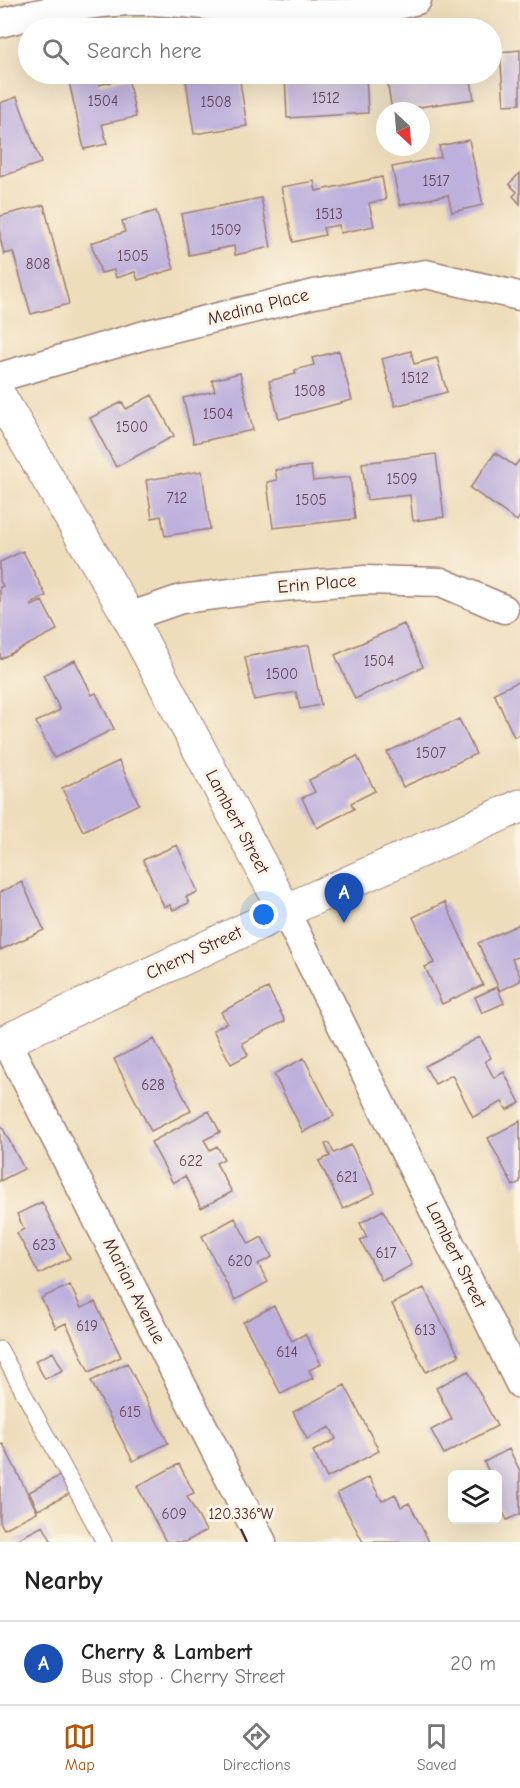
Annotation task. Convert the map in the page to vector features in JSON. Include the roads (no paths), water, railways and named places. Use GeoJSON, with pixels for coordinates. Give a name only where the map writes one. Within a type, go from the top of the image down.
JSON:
{"type":"FeatureCollection","features":[{"type":"Feature","properties":{"kind":"street"},"geometry":{"type":"LineString","coordinates":[[18,18],[87,4],[124,1],[305,14],[351,13],[417,0]]}},
{"type":"Feature","properties":{"kind":"street"},"geometry":{"type":"LineString","coordinates":[[0,23],[18,18]]}},
{"type":"Feature","properties":{"kind":"street","name":"Medina Place"},"geometry":{"type":"LineString","coordinates":[[0,377],[152,333],[279,302],[426,274],[519,296]]}},
{"type":"Feature","properties":{"kind":"street","name":"Lambert Street"},"geometry":{"type":"LineString","coordinates":[[0,397],[129,617],[285,911],[520,1384]]}},
{"type":"Feature","properties":{"kind":"street","name":"Erin Place"},"geometry":{"type":"LineString","coordinates":[[129,617],[181,599],[365,580],[441,582],[504,609]]}},
{"type":"Feature","properties":{"kind":"street","name":"Cherry Street"},"geometry":{"type":"LineString","coordinates":[[3,1042],[285,911],[520,806]]}},
{"type":"Feature","properties":{"kind":"street","name":"Marian Avenue"},"geometry":{"type":"LineString","coordinates":[[3,1042],[262,1542]]}},
{"type":"Feature","properties":{"kind":"lane"},"geometry":{"type":"LineString","coordinates":[[0,1349],[104,1542]]}},
{"type":"Feature","properties":{"kind":"place","name":"Cherry & Lambert"},"geometry":{"type":"Point","coordinates":[344,923]}}]}
